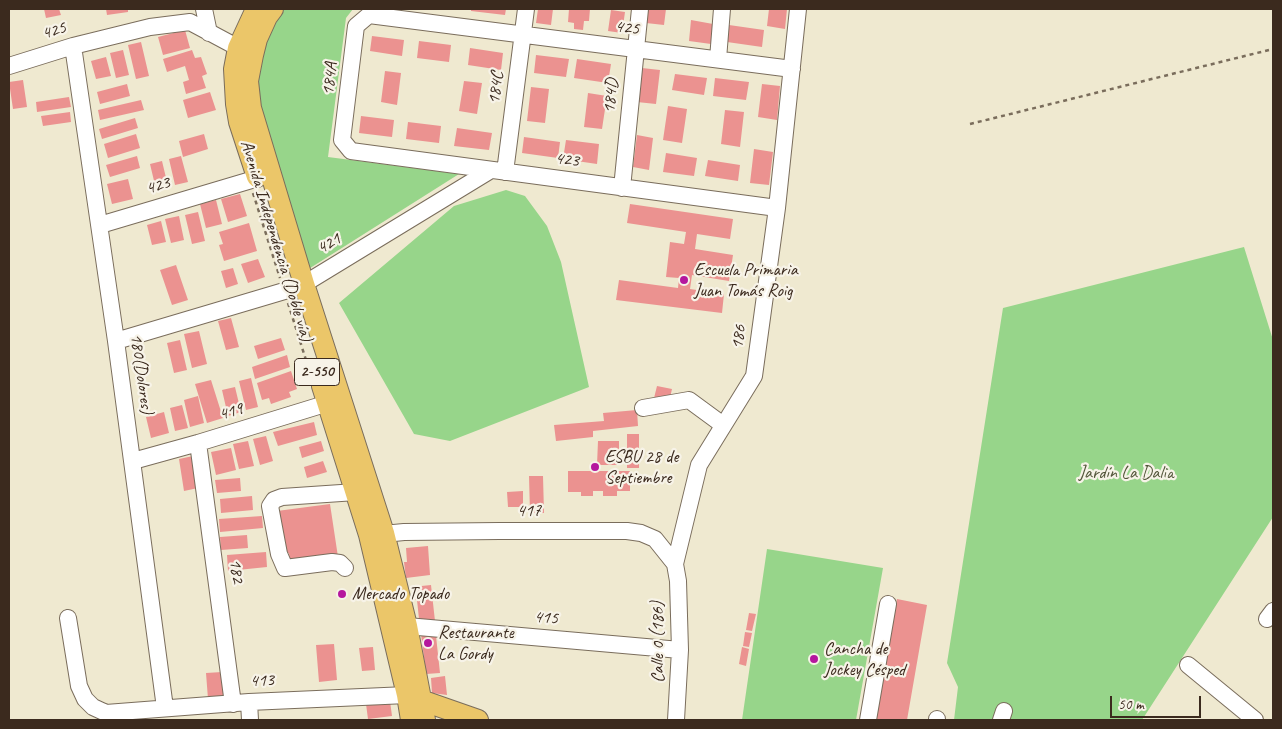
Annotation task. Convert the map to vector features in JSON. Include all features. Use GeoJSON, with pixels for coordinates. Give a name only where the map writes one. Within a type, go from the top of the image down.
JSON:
{"type":"FeatureCollection","features":[{"type":"Feature","properties":{"kind":"main road","name":"2-550"},"geometry":{"type":"LineString","coordinates":[[245,52],[256,9]]}},
{"type":"Feature","properties":{"kind":"main road","name":"2-550"},"geometry":{"type":"LineString","coordinates":[[245,52],[257,39],[267,17],[273,9]]}},
{"type":"Feature","properties":{"kind":"main road","name":"Avenida Independencia (Doble vía)"},"geometry":{"type":"LineString","coordinates":[[245,52],[234,69],[239,122],[298,287],[376,534],[408,626],[418,706],[410,720]]}},
{"type":"Feature","properties":{"kind":"main road","name":"Avenida Independencia (Doble vía)"},"geometry":{"type":"LineString","coordinates":[[245,52],[252,108],[298,287]]}},
{"type":"Feature","properties":{"kind":"main road","name":"Avenida Independencia (Doble vía)"},"geometry":{"type":"LineString","coordinates":[[334,401],[356,492],[376,534],[418,706]]}},
{"type":"Feature","properties":{"kind":"main road"},"geometry":{"type":"LineString","coordinates":[[418,706],[478,720]]}},
{"type":"Feature","properties":{"kind":"street"},"geometry":{"type":"LineString","coordinates":[[204,9],[209,33]]}},
{"type":"Feature","properties":{"kind":"street","name":"184C"},"geometry":{"type":"LineString","coordinates":[[498,171],[526,9]]}},
{"type":"Feature","properties":{"kind":"street","name":"184D"},"geometry":{"type":"LineString","coordinates":[[622,188],[640,9]]}},
{"type":"Feature","properties":{"kind":"street"},"geometry":{"type":"LineString","coordinates":[[718,59],[722,9]]}},
{"type":"Feature","properties":{"kind":"street","name":"186"},"geometry":{"type":"LineString","coordinates":[[674,564],[699,465],[754,376],[777,208],[798,9]]}},
{"type":"Feature","properties":{"kind":"street","name":"425"},"geometry":{"type":"LineString","coordinates":[[369,15],[410,14],[522,34],[792,69]]}},
{"type":"Feature","properties":{"kind":"street","name":"184A"},"geometry":{"type":"LineString","coordinates":[[351,151],[342,140],[356,26],[369,15]]}},
{"type":"Feature","properties":{"kind":"street","name":"425"},"geometry":{"type":"LineString","coordinates":[[9,66],[73,46],[150,27],[190,22],[245,52]]}},
{"type":"Feature","properties":{"kind":"street","name":"180(Dolores)"},"geometry":{"type":"LineString","coordinates":[[73,46],[133,461],[165,708]]}},
{"type":"Feature","properties":{"kind":"street","name":"423"},"geometry":{"type":"LineString","coordinates":[[351,151],[777,208]]}},
{"type":"Feature","properties":{"kind":"street","name":"421"},"geometry":{"type":"LineString","coordinates":[[116,341],[298,287],[498,171]]}},
{"type":"Feature","properties":{"kind":"street","name":"423"},"geometry":{"type":"LineString","coordinates":[[100,225],[258,178]]}},
{"type":"Feature","properties":{"kind":"street"},"geometry":{"type":"LineString","coordinates":[[643,408],[689,400],[723,425]]}},
{"type":"Feature","properties":{"kind":"street","name":"419"},"geometry":{"type":"LineString","coordinates":[[133,461],[334,401]]}},
{"type":"Feature","properties":{"kind":"street","name":"182"},"geometry":{"type":"LineString","coordinates":[[198,443],[241,703],[250,720]]}},
{"type":"Feature","properties":{"kind":"street"},"geometry":{"type":"LineString","coordinates":[[345,568],[340,563],[332,562],[285,568],[279,554],[270,506],[274,500],[282,497],[356,492]]}},
{"type":"Feature","properties":{"kind":"street","name":"417"},"geometry":{"type":"LineString","coordinates":[[376,534],[499,531],[627,531],[641,533],[654,539],[674,564]]}},
{"type":"Feature","properties":{"kind":"street","name":"Calle 0 (186)"},"geometry":{"type":"LineString","coordinates":[[674,564],[678,581],[680,650],[676,720]]}},
{"type":"Feature","properties":{"kind":"street"},"geometry":{"type":"LineString","coordinates":[[868,720],[888,604]]}},
{"type":"Feature","properties":{"kind":"street","name":"413"},"geometry":{"type":"LineString","coordinates":[[68,618],[79,686],[85,699],[93,707],[106,713],[120,716],[165,708],[241,703],[418,706]]}},
{"type":"Feature","properties":{"kind":"street","name":"415"},"geometry":{"type":"LineString","coordinates":[[408,626],[680,650]]}},
{"type":"Feature","properties":{"kind":"street"},"geometry":{"type":"LineString","coordinates":[[1188,665],[1246,718]]}},
{"type":"Feature","properties":{"kind":"path"},"geometry":{"type":"LineString","coordinates":[[970,124],[1273,49]]}},
{"type":"Feature","properties":{"kind":"green space"},"geometry":{"type":"Polygon","coordinates":[[[281,9],[353,9],[346,18],[328,157],[459,174],[307,270],[256,101],[255,68],[281,9]]]}},
{"type":"Feature","properties":{"kind":"green space"},"geometry":{"type":"Polygon","coordinates":[[[506,190],[525,196],[547,226],[561,262],[589,387],[450,441],[414,434],[339,303],[454,206],[506,190]]]}},
{"type":"Feature","properties":{"kind":"green space","name":"Jardín La Dalia"},"geometry":{"type":"Polygon","coordinates":[[[1244,247],[1273,340],[1273,517],[1142,720],[954,720],[958,687],[947,663],[1003,308],[1244,247]]]}},
{"type":"Feature","properties":{"kind":"green space"},"geometry":{"type":"Polygon","coordinates":[[[767,549],[883,568],[856,720],[742,720],[767,549]]]}},
{"type":"Feature","properties":{"kind":"building"},"geometry":{"type":"Polygon","coordinates":[[[44,9],[59,9],[61,15],[46,18],[44,9]]]}},
{"type":"Feature","properties":{"kind":"building"},"geometry":{"type":"Polygon","coordinates":[[[106,9],[128,9],[128,12],[107,15],[106,9]]]}},
{"type":"Feature","properties":{"kind":"building"},"geometry":{"type":"Polygon","coordinates":[[[471,9],[506,9],[505,15],[471,11],[471,9]]]}},
{"type":"Feature","properties":{"kind":"building"},"geometry":{"type":"Polygon","coordinates":[[[538,9],[553,9],[551,25],[536,23],[538,9]]]}},
{"type":"Feature","properties":{"kind":"building"},"geometry":{"type":"Polygon","coordinates":[[[569,9],[590,9],[589,21],[584,21],[583,30],[574,29],[574,23],[568,22],[569,9]]]}},
{"type":"Feature","properties":{"kind":"building"},"geometry":{"type":"Polygon","coordinates":[[[648,9],[666,9],[664,25],[646,23],[648,9]]]}},
{"type":"Feature","properties":{"kind":"building"},"geometry":{"type":"Polygon","coordinates":[[[769,9],[787,9],[785,29],[767,26],[769,9]]]}},
{"type":"Feature","properties":{"kind":"building"},"geometry":{"type":"Polygon","coordinates":[[[611,10],[625,12],[622,33],[608,31],[611,10]]]}},
{"type":"Feature","properties":{"kind":"building"},"geometry":{"type":"Polygon","coordinates":[[[691,20],[713,24],[711,44],[689,41],[691,20]]]}},
{"type":"Feature","properties":{"kind":"building"},"geometry":{"type":"Polygon","coordinates":[[[729,25],[764,30],[762,47],[727,42],[729,25]]]}},
{"type":"Feature","properties":{"kind":"building"},"geometry":{"type":"Polygon","coordinates":[[[185,30],[190,48],[163,55],[158,37],[185,30]]]}},
{"type":"Feature","properties":{"kind":"building"},"geometry":{"type":"Polygon","coordinates":[[[372,36],[404,40],[402,56],[370,51],[372,36]]]}},
{"type":"Feature","properties":{"kind":"building"},"geometry":{"type":"Polygon","coordinates":[[[419,41],[451,45],[449,62],[417,58],[419,41]]]}},
{"type":"Feature","properties":{"kind":"building"},"geometry":{"type":"Polygon","coordinates":[[[141,42],[149,76],[136,79],[128,45],[141,42]]]}},
{"type":"Feature","properties":{"kind":"building"},"geometry":{"type":"Polygon","coordinates":[[[470,48],[503,53],[501,70],[468,65],[470,48]]]}},
{"type":"Feature","properties":{"kind":"building"},"geometry":{"type":"Polygon","coordinates":[[[123,50],[129,75],[116,78],[110,53],[123,50]]]}},
{"type":"Feature","properties":{"kind":"building"},"geometry":{"type":"Polygon","coordinates":[[[192,50],[195,58],[201,57],[207,74],[202,76],[206,88],[186,94],[183,82],[189,80],[185,66],[167,72],[163,59],[192,50]]]}},
{"type":"Feature","properties":{"kind":"building"},"geometry":{"type":"Polygon","coordinates":[[[536,55],[569,59],[566,77],[534,73],[536,55]]]}},
{"type":"Feature","properties":{"kind":"building"},"geometry":{"type":"Polygon","coordinates":[[[106,57],[111,76],[96,79],[91,61],[106,57]]]}},
{"type":"Feature","properties":{"kind":"building"},"geometry":{"type":"Polygon","coordinates":[[[577,59],[611,64],[608,83],[574,78],[577,59]]]}},
{"type":"Feature","properties":{"kind":"building"},"geometry":{"type":"Polygon","coordinates":[[[642,68],[660,70],[656,104],[637,102],[642,68]]]}},
{"type":"Feature","properties":{"kind":"building"},"geometry":{"type":"Polygon","coordinates":[[[385,71],[401,73],[397,105],[381,102],[385,71]]]}},
{"type":"Feature","properties":{"kind":"building"},"geometry":{"type":"Polygon","coordinates":[[[675,74],[707,78],[704,95],[672,90],[675,74]]]}},
{"type":"Feature","properties":{"kind":"building"},"geometry":{"type":"Polygon","coordinates":[[[715,78],[749,82],[746,100],[713,96],[715,78]]]}},
{"type":"Feature","properties":{"kind":"building"},"geometry":{"type":"Polygon","coordinates":[[[23,80],[27,107],[13,109],[9,82],[23,80]]]}},
{"type":"Feature","properties":{"kind":"building"},"geometry":{"type":"Polygon","coordinates":[[[464,81],[482,83],[477,114],[459,111],[464,81]]]}},
{"type":"Feature","properties":{"kind":"building"},"geometry":{"type":"Polygon","coordinates":[[[127,84],[130,96],[100,104],[97,92],[127,84]]]}},
{"type":"Feature","properties":{"kind":"building"},"geometry":{"type":"Polygon","coordinates":[[[762,84],[780,86],[777,120],[758,117],[762,84]]]}},
{"type":"Feature","properties":{"kind":"building"},"geometry":{"type":"Polygon","coordinates":[[[531,87],[549,89],[545,123],[527,121],[531,87]]]}},
{"type":"Feature","properties":{"kind":"building"},"geometry":{"type":"Polygon","coordinates":[[[210,92],[216,110],[188,118],[183,100],[210,92]]]}},
{"type":"Feature","properties":{"kind":"building"},"geometry":{"type":"Polygon","coordinates":[[[588,93],[607,96],[602,129],[584,127],[588,93]]]}},
{"type":"Feature","properties":{"kind":"building"},"geometry":{"type":"Polygon","coordinates":[[[69,97],[71,107],[37,112],[36,102],[69,97]]]}},
{"type":"Feature","properties":{"kind":"building"},"geometry":{"type":"Polygon","coordinates":[[[141,100],[144,110],[100,120],[98,110],[141,100]]]}},
{"type":"Feature","properties":{"kind":"building"},"geometry":{"type":"Polygon","coordinates":[[[668,106],[687,109],[682,143],[663,140],[668,106]]]}},
{"type":"Feature","properties":{"kind":"building"},"geometry":{"type":"Polygon","coordinates":[[[725,110],[744,112],[740,147],[721,144],[725,110]]]}},
{"type":"Feature","properties":{"kind":"building"},"geometry":{"type":"Polygon","coordinates":[[[70,112],[71,122],[43,126],[41,116],[70,112]]]}},
{"type":"Feature","properties":{"kind":"building"},"geometry":{"type":"Polygon","coordinates":[[[361,116],[394,120],[392,137],[359,133],[361,116]]]}},
{"type":"Feature","properties":{"kind":"building"},"geometry":{"type":"Polygon","coordinates":[[[135,118],[138,128],[102,139],[99,129],[135,118]]]}},
{"type":"Feature","properties":{"kind":"building"},"geometry":{"type":"Polygon","coordinates":[[[408,122],[441,126],[439,143],[406,139],[408,122]]]}},
{"type":"Feature","properties":{"kind":"building"},"geometry":{"type":"Polygon","coordinates":[[[457,128],[492,133],[489,150],[454,146],[457,128]]]}},
{"type":"Feature","properties":{"kind":"building"},"geometry":{"type":"Polygon","coordinates":[[[136,134],[140,148],[108,158],[104,144],[136,134]]]}},
{"type":"Feature","properties":{"kind":"building"},"geometry":{"type":"Polygon","coordinates":[[[204,134],[208,149],[183,157],[179,141],[204,134]]]}},
{"type":"Feature","properties":{"kind":"building"},"geometry":{"type":"Polygon","coordinates":[[[637,135],[653,138],[649,170],[633,167],[637,135]]]}},
{"type":"Feature","properties":{"kind":"building"},"geometry":{"type":"Polygon","coordinates":[[[524,137],[560,142],[558,158],[522,153],[524,137]]]}},
{"type":"Feature","properties":{"kind":"building"},"geometry":{"type":"Polygon","coordinates":[[[566,140],[599,144],[597,164],[563,159],[566,140]]]}},
{"type":"Feature","properties":{"kind":"building"},"geometry":{"type":"Polygon","coordinates":[[[754,149],[773,152],[769,185],[750,183],[754,149]]]}},
{"type":"Feature","properties":{"kind":"building"},"geometry":{"type":"Polygon","coordinates":[[[666,153],[697,158],[694,176],[663,172],[666,153]]]}},
{"type":"Feature","properties":{"kind":"building"},"geometry":{"type":"Polygon","coordinates":[[[137,156],[140,168],[110,177],[106,165],[137,156]]]}},
{"type":"Feature","properties":{"kind":"building"},"geometry":{"type":"Polygon","coordinates":[[[181,156],[188,182],[175,185],[169,159],[181,156]]]}},
{"type":"Feature","properties":{"kind":"building"},"geometry":{"type":"Polygon","coordinates":[[[708,160],[740,165],[738,181],[705,176],[708,160]]]}},
{"type":"Feature","properties":{"kind":"building"},"geometry":{"type":"Polygon","coordinates":[[[162,161],[167,182],[155,185],[150,164],[162,161]]]}},
{"type":"Feature","properties":{"kind":"building"},"geometry":{"type":"Polygon","coordinates":[[[128,179],[133,199],[112,204],[107,184],[128,179]]]}},
{"type":"Feature","properties":{"kind":"building"},"geometry":{"type":"Polygon","coordinates":[[[240,194],[247,216],[228,222],[221,199],[240,194]]]}},
{"type":"Feature","properties":{"kind":"building"},"geometry":{"type":"Polygon","coordinates":[[[216,200],[222,224],[206,228],[200,204],[216,200]]]}},
{"type":"Feature","properties":{"kind":"building"},"geometry":{"type":"Polygon","coordinates":[[[630,204],[733,219],[730,239],[697,234],[695,249],[733,255],[729,281],[692,275],[690,289],[724,294],[722,313],[616,300],[619,280],[678,288],[679,278],[666,277],[670,242],[684,244],[686,232],[627,223],[630,204]]]}},
{"type":"Feature","properties":{"kind":"building"},"geometry":{"type":"Polygon","coordinates":[[[198,212],[205,241],[192,244],[185,215],[198,212]]]}},
{"type":"Feature","properties":{"kind":"building"},"geometry":{"type":"Polygon","coordinates":[[[179,216],[184,240],[171,243],[165,219],[179,216]]]}},
{"type":"Feature","properties":{"kind":"building"},"geometry":{"type":"Polygon","coordinates":[[[161,221],[166,242],[152,245],[147,225],[161,221]]]}},
{"type":"Feature","properties":{"kind":"building"},"geometry":{"type":"Polygon","coordinates":[[[249,223],[257,251],[224,261],[219,245],[223,244],[219,232],[249,223]]]}},
{"type":"Feature","properties":{"kind":"building"},"geometry":{"type":"Polygon","coordinates":[[[258,259],[265,277],[248,283],[241,264],[258,259]]]}},
{"type":"Feature","properties":{"kind":"building"},"geometry":{"type":"Polygon","coordinates":[[[176,265],[188,300],[172,305],[160,270],[176,265]]]}},
{"type":"Feature","properties":{"kind":"building"},"geometry":{"type":"Polygon","coordinates":[[[233,268],[238,284],[226,288],[221,271],[233,268]]]}},
{"type":"Feature","properties":{"kind":"building"},"geometry":{"type":"Polygon","coordinates":[[[231,318],[239,347],[226,350],[218,321],[231,318]]]}},
{"type":"Feature","properties":{"kind":"building"},"geometry":{"type":"Polygon","coordinates":[[[199,331],[207,364],[192,368],[184,334],[199,331]]]}},
{"type":"Feature","properties":{"kind":"building"},"geometry":{"type":"Polygon","coordinates":[[[281,338],[285,350],[258,359],[254,346],[281,338]]]}},
{"type":"Feature","properties":{"kind":"building"},"geometry":{"type":"Polygon","coordinates":[[[180,340],[187,370],[174,373],[167,343],[180,340]]]}},
{"type":"Feature","properties":{"kind":"building"},"geometry":{"type":"Polygon","coordinates":[[[287,355],[290,367],[255,379],[252,367],[287,355]]]}},
{"type":"Feature","properties":{"kind":"building"},"geometry":{"type":"Polygon","coordinates":[[[291,371],[297,389],[289,392],[291,397],[271,404],[269,398],[262,400],[257,383],[291,371]]]}},
{"type":"Feature","properties":{"kind":"building"},"geometry":{"type":"Polygon","coordinates":[[[251,378],[258,407],[246,410],[239,381],[251,378]]]}},
{"type":"Feature","properties":{"kind":"building"},"geometry":{"type":"Polygon","coordinates":[[[211,380],[223,418],[207,423],[195,384],[211,380]]]}},
{"type":"Feature","properties":{"kind":"building"},"geometry":{"type":"Polygon","coordinates":[[[657,386],[672,389],[669,402],[654,398],[657,386]]]}},
{"type":"Feature","properties":{"kind":"building"},"geometry":{"type":"Polygon","coordinates":[[[235,387],[241,412],[228,416],[222,390],[235,387]]]}},
{"type":"Feature","properties":{"kind":"building"},"geometry":{"type":"Polygon","coordinates":[[[198,396],[204,423],[190,427],[184,400],[198,396]]]}},
{"type":"Feature","properties":{"kind":"building"},"geometry":{"type":"Polygon","coordinates":[[[182,405],[188,428],[175,431],[170,408],[182,405]]]}},
{"type":"Feature","properties":{"kind":"building"},"geometry":{"type":"Polygon","coordinates":[[[637,410],[638,426],[593,431],[593,437],[556,441],[554,425],[604,421],[603,413],[637,410]]]}},
{"type":"Feature","properties":{"kind":"building"},"geometry":{"type":"Polygon","coordinates":[[[164,412],[169,433],[151,438],[146,417],[164,412]]]}},
{"type":"Feature","properties":{"kind":"building"},"geometry":{"type":"Polygon","coordinates":[[[314,422],[317,435],[278,446],[273,432],[314,422]]]}},
{"type":"Feature","properties":{"kind":"building"},"geometry":{"type":"Polygon","coordinates":[[[627,434],[639,434],[639,468],[627,468],[627,434]]]}},
{"type":"Feature","properties":{"kind":"building"},"geometry":{"type":"Polygon","coordinates":[[[266,436],[273,461],[260,465],[253,439],[266,436]]]}},
{"type":"Feature","properties":{"kind":"building"},"geometry":{"type":"Polygon","coordinates":[[[248,441],[254,466],[239,469],[233,444],[248,441]]]}},
{"type":"Feature","properties":{"kind":"building"},"geometry":{"type":"Polygon","coordinates":[[[321,441],[324,451],[302,458],[299,447],[321,441]]]}},
{"type":"Feature","properties":{"kind":"building"},"geometry":{"type":"Polygon","coordinates":[[[598,441],[619,441],[619,465],[597,465],[598,441]]]}},
{"type":"Feature","properties":{"kind":"building"},"geometry":{"type":"Polygon","coordinates":[[[231,448],[236,470],[216,475],[211,452],[231,448]]]}},
{"type":"Feature","properties":{"kind":"building"},"geometry":{"type":"Polygon","coordinates":[[[193,456],[198,488],[184,491],[179,459],[193,456]]]}},
{"type":"Feature","properties":{"kind":"building"},"geometry":{"type":"Polygon","coordinates":[[[323,461],[327,472],[307,478],[304,467],[323,461]]]}},
{"type":"Feature","properties":{"kind":"building"},"geometry":{"type":"Polygon","coordinates":[[[568,471],[630,471],[630,491],[617,491],[617,496],[603,496],[603,491],[593,491],[593,496],[581,496],[581,492],[568,492],[568,471]]]}},
{"type":"Feature","properties":{"kind":"building"},"geometry":{"type":"Polygon","coordinates":[[[529,476],[543,476],[544,513],[530,513],[529,476]]]}},
{"type":"Feature","properties":{"kind":"building"},"geometry":{"type":"Polygon","coordinates":[[[240,478],[241,491],[217,493],[215,480],[240,478]]]}},
{"type":"Feature","properties":{"kind":"building"},"geometry":{"type":"Polygon","coordinates":[[[523,491],[523,507],[508,507],[507,492],[523,491]]]}},
{"type":"Feature","properties":{"kind":"building"},"geometry":{"type":"Polygon","coordinates":[[[252,496],[253,510],[221,513],[220,499],[252,496]]]}},
{"type":"Feature","properties":{"kind":"building"},"geometry":{"type":"Polygon","coordinates":[[[330,504],[338,557],[290,564],[289,553],[283,554],[277,511],[330,504]]]}},
{"type":"Feature","properties":{"kind":"building"},"geometry":{"type":"Polygon","coordinates":[[[262,516],[263,528],[220,532],[219,519],[262,516]]]}},
{"type":"Feature","properties":{"kind":"building"},"geometry":{"type":"Polygon","coordinates":[[[247,535],[248,548],[221,550],[220,537],[247,535]]]}},
{"type":"Feature","properties":{"kind":"building"},"geometry":{"type":"Polygon","coordinates":[[[428,546],[430,575],[406,578],[404,562],[407,562],[406,548],[428,546]]]}},
{"type":"Feature","properties":{"kind":"building"},"geometry":{"type":"Polygon","coordinates":[[[266,552],[267,567],[228,571],[227,555],[266,552]]]}},
{"type":"Feature","properties":{"kind":"building"},"geometry":{"type":"Polygon","coordinates":[[[431,585],[435,621],[419,619],[417,600],[413,600],[412,587],[431,585]]]}},
{"type":"Feature","properties":{"kind":"building"},"geometry":{"type":"Polygon","coordinates":[[[897,599],[927,605],[907,720],[875,720],[897,599]]]}},
{"type":"Feature","properties":{"kind":"building"},"geometry":{"type":"Polygon","coordinates":[[[749,613],[756,614],[752,631],[746,630],[749,613]]]}},
{"type":"Feature","properties":{"kind":"building"},"geometry":{"type":"Polygon","coordinates":[[[745,632],[752,633],[749,647],[743,646],[745,632]]]}},
{"type":"Feature","properties":{"kind":"building"},"geometry":{"type":"Polygon","coordinates":[[[421,634],[436,636],[440,673],[426,674],[421,634]]]}},
{"type":"Feature","properties":{"kind":"building"},"geometry":{"type":"Polygon","coordinates":[[[334,644],[337,680],[319,682],[316,645],[334,644]]]}},
{"type":"Feature","properties":{"kind":"building"},"geometry":{"type":"Polygon","coordinates":[[[373,647],[375,670],[362,671],[359,648],[373,647]]]}},
{"type":"Feature","properties":{"kind":"building"},"geometry":{"type":"Polygon","coordinates":[[[742,647],[749,649],[746,666],[739,664],[742,647]]]}},
{"type":"Feature","properties":{"kind":"building"},"geometry":{"type":"Polygon","coordinates":[[[222,672],[224,698],[208,699],[206,673],[222,672]]]}},
{"type":"Feature","properties":{"kind":"building"},"geometry":{"type":"Polygon","coordinates":[[[445,676],[447,695],[432,693],[431,678],[445,676]]]}},
{"type":"Feature","properties":{"kind":"building"},"geometry":{"type":"Polygon","coordinates":[[[390,701],[392,716],[368,719],[366,704],[390,701]]]}},
{"type":"Feature","properties":{"kind":"place","name":"Escuela Primaria Juan Tomás Roig"},"geometry":{"type":"Point","coordinates":[684,280]}},
{"type":"Feature","properties":{"kind":"place","name":"ESBU 28 de Septiembre"},"geometry":{"type":"Point","coordinates":[595,467]}},
{"type":"Feature","properties":{"kind":"place","name":"Mercado Topado"},"geometry":{"type":"Point","coordinates":[342,594]}},
{"type":"Feature","properties":{"kind":"place","name":"Restaurante La Gordy"},"geometry":{"type":"Point","coordinates":[428,643]}},
{"type":"Feature","properties":{"kind":"place","name":"Cancha de Jockey Césped"},"geometry":{"type":"Point","coordinates":[814,659]}}]}
